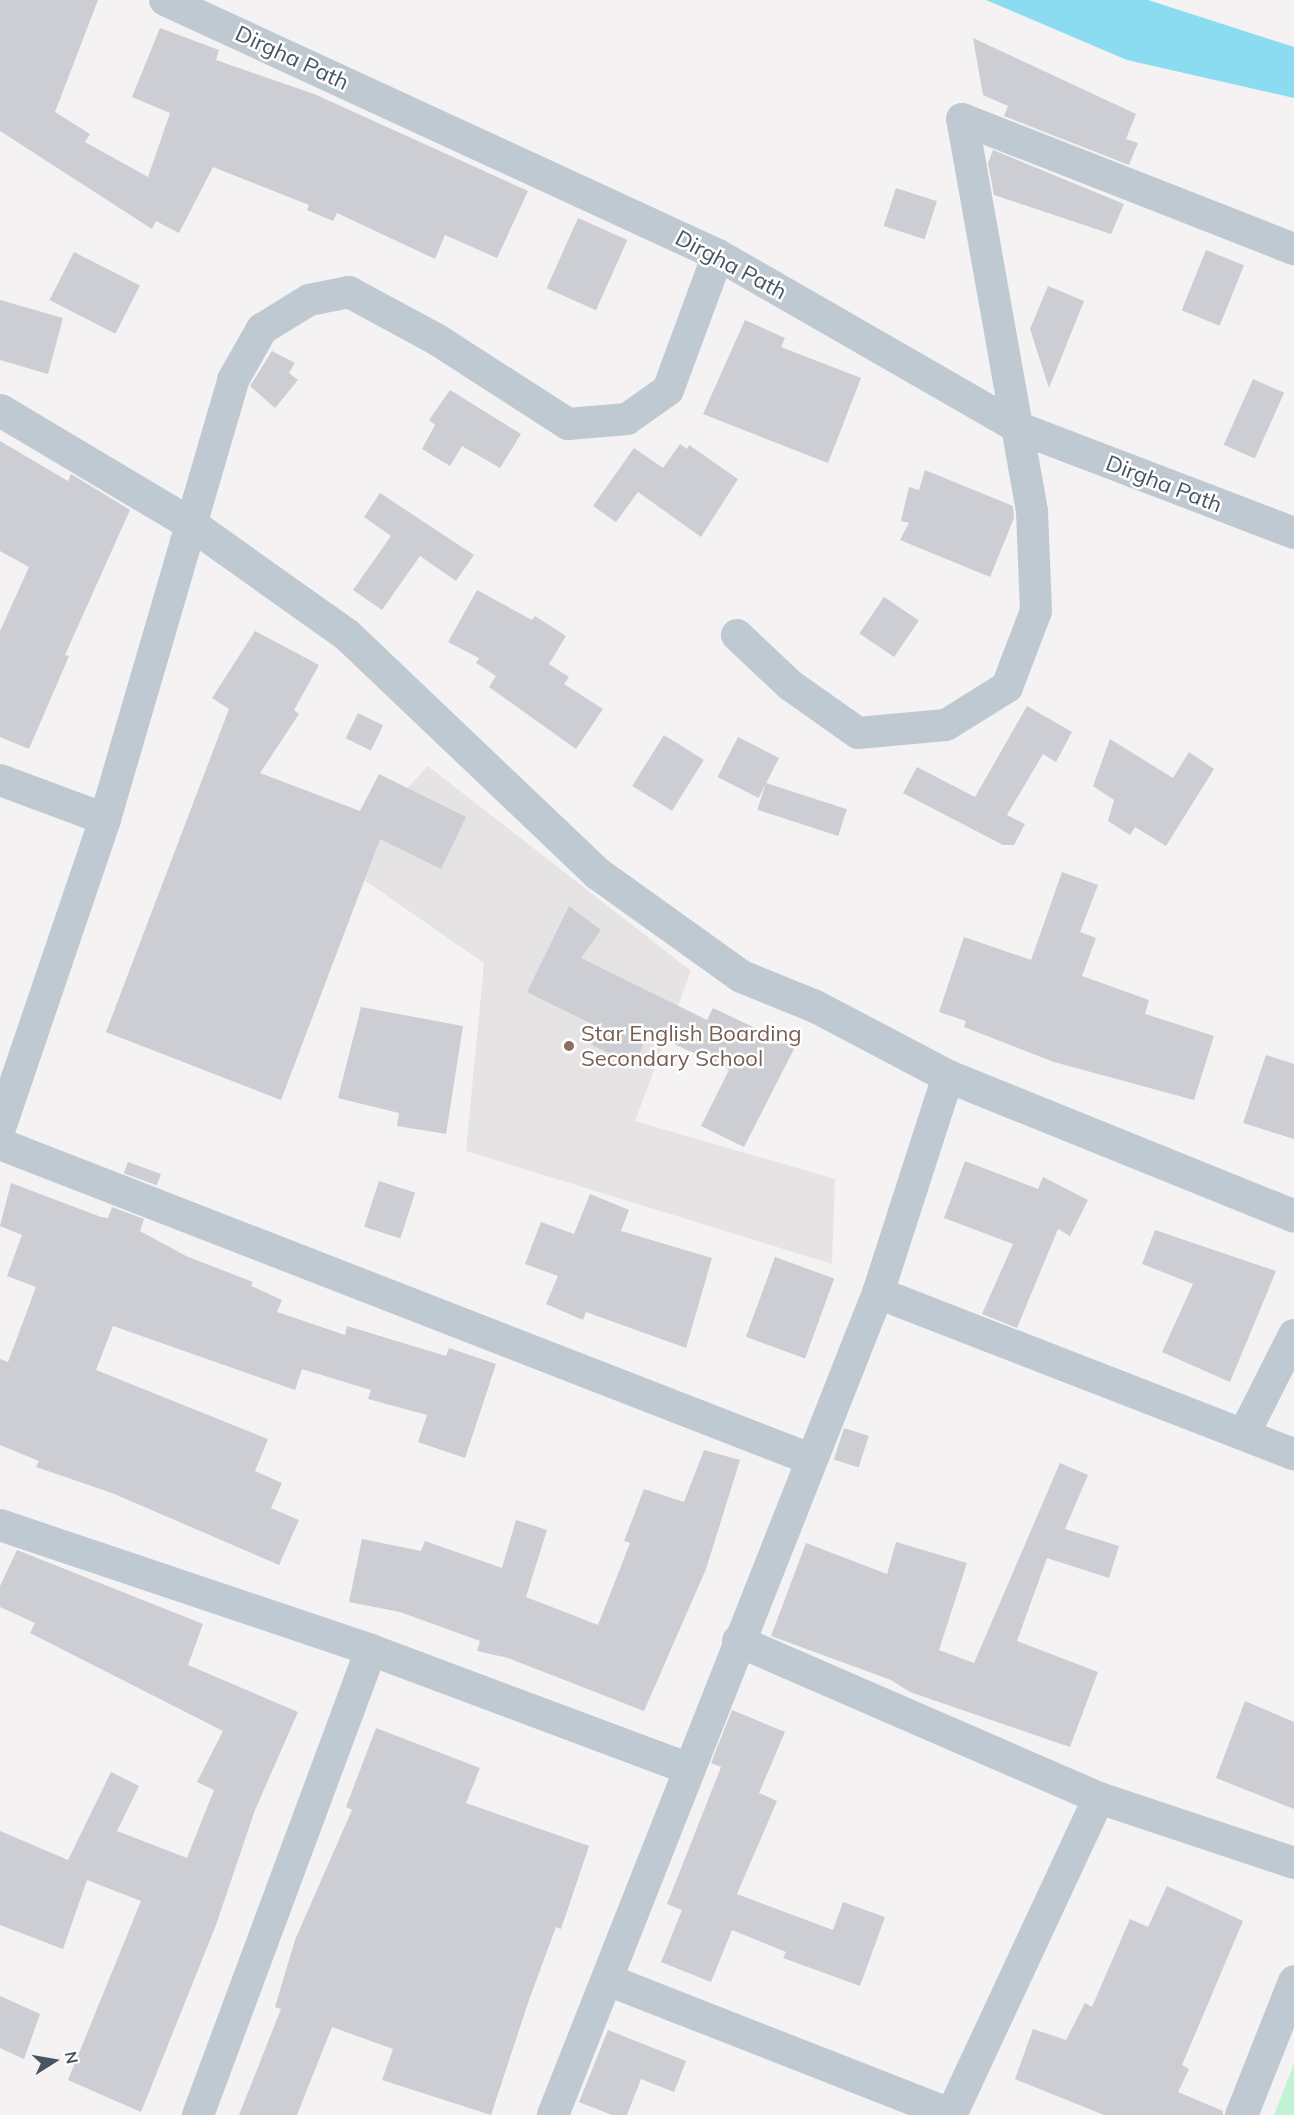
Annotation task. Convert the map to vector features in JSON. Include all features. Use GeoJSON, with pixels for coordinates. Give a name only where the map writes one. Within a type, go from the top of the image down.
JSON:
{"type":"FeatureCollection","features":[{"type":"Feature","properties":{"kind":"street","name":"Dirgha Path"},"geometry":{"type":"LineString","coordinates":[[165,0],[718,255],[1019,428],[1294,533]]}},
{"type":"Feature","properties":{"kind":"street"},"geometry":{"type":"LineString","coordinates":[[737,635],[790,685],[858,733],[946,725],[1007,687],[1036,611],[1032,511],[962,119],[1294,249]]}},
{"type":"Feature","properties":{"kind":"street"},"geometry":{"type":"LineString","coordinates":[[0,1128],[105,819],[233,380],[262,329],[309,300],[349,292],[436,339],[568,424],[627,419],[668,390],[718,255]]}},
{"type":"Feature","properties":{"kind":"street"},"geometry":{"type":"LineString","coordinates":[[0,410],[191,524],[346,634],[597,873],[741,976],[815,1006],[948,1076],[1294,1216]]}},
{"type":"Feature","properties":{"kind":"street"},"geometry":{"type":"LineString","coordinates":[[0,780],[105,819]]}},
{"type":"Feature","properties":{"kind":"street"},"geometry":{"type":"LineString","coordinates":[[553,2115],[608,1980],[738,1641],[878,1293],[948,1076]]}},
{"type":"Feature","properties":{"kind":"street"},"geometry":{"type":"LineString","coordinates":[[0,1144],[810,1459]]}},
{"type":"Feature","properties":{"kind":"street"},"geometry":{"type":"LineString","coordinates":[[878,1293],[1294,1454]]}},
{"type":"Feature","properties":{"kind":"street"},"geometry":{"type":"LineString","coordinates":[[1244,1434],[1294,1335]]}},
{"type":"Feature","properties":{"kind":"street"},"geometry":{"type":"LineString","coordinates":[[0,1525],[371,1650],[689,1769]]}},
{"type":"Feature","properties":{"kind":"street"},"geometry":{"type":"LineString","coordinates":[[738,1641],[1099,1798],[1294,1863]]}},
{"type":"Feature","properties":{"kind":"street"},"geometry":{"type":"LineString","coordinates":[[198,2115],[371,1650]]}},
{"type":"Feature","properties":{"kind":"street"},"geometry":{"type":"LineString","coordinates":[[608,1980],[952,2115],[1099,1798]]}},
{"type":"Feature","properties":{"kind":"street"},"geometry":{"type":"LineString","coordinates":[[1240,2115],[1294,1981]]}},
{"type":"Feature","properties":{"kind":"shaded area","name":"Star English Boarding Secondary School"},"geometry":{"type":"Polygon","coordinates":[[[428,766],[691,971],[635,1121],[835,1179],[832,1264],[466,1151],[484,963],[338,862],[428,766]]]}},
{"type":"Feature","properties":{"kind":"green space"},"geometry":{"type":"Polygon","coordinates":[[[1294,2064],[1294,2115],[1274,2115],[1294,2064]]]}},
{"type":"Feature","properties":{"kind":"water"},"geometry":{"type":"Polygon","coordinates":[[[986,0],[1148,0],[1294,47],[1294,98],[1127,60],[986,0]]]}},
{"type":"Feature","properties":{"kind":"building"},"geometry":{"type":"Polygon","coordinates":[[[0,0],[98,0],[55,112],[90,134],[85,142],[148,177],[170,113],[132,97],[160,28],[219,50],[216,60],[314,94],[528,191],[497,258],[445,235],[435,259],[337,213],[333,221],[307,210],[309,205],[213,167],[179,233],[156,221],[152,229],[0,131],[0,0]]]}},
{"type":"Feature","properties":{"kind":"building"},"geometry":{"type":"Polygon","coordinates":[[[973,38],[1136,114],[1126,139],[1138,143],[1129,165],[1004,116],[1008,106],[983,95],[973,38]]]}},
{"type":"Feature","properties":{"kind":"building"},"geometry":{"type":"Polygon","coordinates":[[[993,150],[1124,204],[1111,234],[994,195],[988,163],[993,150]]]}},
{"type":"Feature","properties":{"kind":"building"},"geometry":{"type":"Polygon","coordinates":[[[896,188],[937,201],[925,239],[884,226],[896,188]]]}},
{"type":"Feature","properties":{"kind":"building"},"geometry":{"type":"Polygon","coordinates":[[[578,218],[627,240],[596,310],[547,288],[578,218]]]}},
{"type":"Feature","properties":{"kind":"building"},"geometry":{"type":"Polygon","coordinates":[[[1206,250],[1244,265],[1220,326],[1182,310],[1206,250]]]}},
{"type":"Feature","properties":{"kind":"building"},"geometry":{"type":"Polygon","coordinates":[[[74,252],[140,286],[115,334],[49,300],[74,252]]]}},
{"type":"Feature","properties":{"kind":"building"},"geometry":{"type":"Polygon","coordinates":[[[1048,286],[1084,301],[1049,388],[1030,329],[1048,286]]]}},
{"type":"Feature","properties":{"kind":"building"},"geometry":{"type":"Polygon","coordinates":[[[0,300],[63,318],[48,374],[0,360],[0,300]]]}},
{"type":"Feature","properties":{"kind":"building"},"geometry":{"type":"Polygon","coordinates":[[[745,320],[785,338],[781,347],[861,378],[828,463],[703,414],[745,320]]]}},
{"type":"Feature","properties":{"kind":"building"},"geometry":{"type":"Polygon","coordinates":[[[272,351],[295,363],[289,373],[298,380],[275,408],[250,386],[272,351]]]}},
{"type":"Feature","properties":{"kind":"building"},"geometry":{"type":"Polygon","coordinates":[[[1253,379],[1284,393],[1255,459],[1224,445],[1253,379]]]}},
{"type":"Feature","properties":{"kind":"building"},"geometry":{"type":"Polygon","coordinates":[[[450,390],[521,434],[500,468],[462,446],[450,466],[422,449],[435,425],[429,420],[450,390]]]}},
{"type":"Feature","properties":{"kind":"building"},"geometry":{"type":"Polygon","coordinates":[[[0,441],[68,481],[71,474],[130,510],[65,655],[69,656],[29,749],[0,737],[0,631],[29,567],[0,551],[0,441]]]}},
{"type":"Feature","properties":{"kind":"building"},"geometry":{"type":"Polygon","coordinates":[[[680,444],[687,449],[689,445],[738,479],[701,537],[638,492],[616,522],[593,506],[634,448],[663,468],[680,444]]]}},
{"type":"Feature","properties":{"kind":"building"},"geometry":{"type":"Polygon","coordinates":[[[925,470],[1013,506],[1014,518],[990,577],[900,540],[909,523],[901,521],[909,487],[919,490],[925,470]]]}},
{"type":"Feature","properties":{"kind":"building"},"geometry":{"type":"Polygon","coordinates":[[[380,493],[474,555],[456,581],[420,556],[382,610],[353,590],[391,536],[364,517],[380,493]]]}},
{"type":"Feature","properties":{"kind":"building"},"geometry":{"type":"Polygon","coordinates":[[[477,590],[532,620],[535,616],[566,636],[549,664],[569,677],[564,684],[603,709],[576,749],[489,687],[496,676],[476,663],[479,658],[448,642],[477,590]]]}},
{"type":"Feature","properties":{"kind":"building"},"geometry":{"type":"Polygon","coordinates":[[[884,597],[919,620],[894,657],[859,633],[884,597]]]}},
{"type":"Feature","properties":{"kind":"building"},"geometry":{"type":"Polygon","coordinates":[[[255,631],[319,665],[294,710],[299,714],[260,773],[360,811],[379,774],[466,817],[441,869],[380,839],[281,1100],[106,1032],[229,709],[212,698],[255,631]]]}},
{"type":"Feature","properties":{"kind":"building"},"geometry":{"type":"Polygon","coordinates":[[[1027,706],[1072,732],[1056,762],[1043,754],[1007,815],[1025,824],[1014,845],[1003,845],[903,793],[917,767],[975,797],[1027,706]]]}},
{"type":"Feature","properties":{"kind":"building"},"geometry":{"type":"Polygon","coordinates":[[[358,713],[383,725],[371,750],[346,738],[358,713]]]}},
{"type":"Feature","properties":{"kind":"building"},"geometry":{"type":"Polygon","coordinates":[[[664,735],[704,760],[672,811],[632,786],[664,735]]]}},
{"type":"Feature","properties":{"kind":"building"},"geometry":{"type":"Polygon","coordinates":[[[738,737],[779,758],[759,798],[718,777],[738,737]]]}},
{"type":"Feature","properties":{"kind":"building"},"geometry":{"type":"Polygon","coordinates":[[[1110,739],[1173,778],[1189,752],[1214,769],[1166,846],[1135,827],[1130,835],[1108,821],[1114,800],[1093,786],[1110,739]]]}},
{"type":"Feature","properties":{"kind":"building"},"geometry":{"type":"Polygon","coordinates":[[[766,783],[847,809],[838,836],[757,810],[766,783]]]}},
{"type":"Feature","properties":{"kind":"building"},"geometry":{"type":"Polygon","coordinates":[[[1062,872],[1098,885],[1080,932],[1096,938],[1082,976],[1149,1000],[1145,1014],[1214,1036],[1194,1100],[1054,1062],[964,1027],[966,1021],[939,1012],[964,937],[1031,960],[1062,872]]]}},
{"type":"Feature","properties":{"kind":"building"},"geometry":{"type":"Polygon","coordinates":[[[569,906],[601,930],[581,958],[707,1020],[713,1008],[795,1047],[744,1147],[701,1126],[729,1070],[649,1032],[634,1065],[592,1045],[600,1028],[527,992],[569,906]]]}},
{"type":"Feature","properties":{"kind":"building"},"geometry":{"type":"Polygon","coordinates":[[[361,1007],[463,1026],[446,1134],[397,1126],[399,1113],[338,1098],[361,1007]]]}},
{"type":"Feature","properties":{"kind":"building"},"geometry":{"type":"Polygon","coordinates":[[[1266,1055],[1294,1064],[1294,1139],[1243,1123],[1266,1055]]]}},
{"type":"Feature","properties":{"kind":"building"},"geometry":{"type":"Polygon","coordinates":[[[965,1161],[1038,1189],[1043,1177],[1088,1200],[1070,1236],[1058,1229],[1017,1328],[982,1314],[1013,1244],[944,1218],[965,1161]]]}},
{"type":"Feature","properties":{"kind":"building"},"geometry":{"type":"Polygon","coordinates":[[[128,1162],[161,1174],[157,1185],[124,1173],[128,1162]]]}},
{"type":"Feature","properties":{"kind":"building"},"geometry":{"type":"Polygon","coordinates":[[[379,1181],[415,1193],[400,1238],[364,1227],[379,1181]]]}},
{"type":"Feature","properties":{"kind":"building"},"geometry":{"type":"Polygon","coordinates":[[[11,1183],[101,1217],[108,1218],[112,1207],[144,1219],[140,1231],[186,1256],[253,1282],[251,1286],[282,1300],[277,1312],[345,1335],[347,1326],[446,1356],[449,1348],[496,1364],[465,1458],[418,1442],[427,1415],[368,1399],[371,1390],[302,1369],[295,1390],[113,1326],[96,1370],[268,1439],[255,1471],[282,1483],[271,1508],[299,1520],[279,1565],[112,1493],[36,1467],[39,1461],[0,1445],[0,1359],[8,1362],[36,1287],[7,1276],[22,1235],[0,1226],[11,1183]]]}},
{"type":"Feature","properties":{"kind":"building"},"geometry":{"type":"Polygon","coordinates":[[[590,1194],[629,1210],[621,1231],[712,1258],[686,1348],[586,1312],[583,1320],[546,1304],[558,1276],[525,1264],[541,1222],[574,1234],[590,1194]]]}},
{"type":"Feature","properties":{"kind":"building"},"geometry":{"type":"Polygon","coordinates":[[[1155,1230],[1276,1271],[1230,1382],[1162,1352],[1193,1284],[1142,1264],[1155,1230]]]}},
{"type":"Feature","properties":{"kind":"building"},"geometry":{"type":"Polygon","coordinates":[[[775,1257],[834,1279],[805,1358],[746,1337],[775,1257]]]}},
{"type":"Feature","properties":{"kind":"building"},"geometry":{"type":"Polygon","coordinates":[[[844,1428],[869,1436],[859,1467],[834,1459],[844,1428]]]}},
{"type":"Feature","properties":{"kind":"building"},"geometry":{"type":"Polygon","coordinates":[[[704,1450],[740,1460],[706,1569],[644,1711],[508,1658],[477,1651],[480,1641],[400,1612],[349,1602],[362,1539],[421,1551],[425,1541],[502,1568],[516,1520],[547,1530],[526,1597],[598,1625],[630,1543],[624,1541],[644,1489],[684,1502],[704,1450]]]}},
{"type":"Feature","properties":{"kind":"building"},"geometry":{"type":"Polygon","coordinates":[[[1060,1463],[1088,1475],[1065,1529],[1119,1546],[1109,1578],[1047,1558],[1017,1641],[1098,1672],[1070,1747],[910,1692],[891,1680],[771,1636],[806,1543],[887,1574],[896,1542],[967,1563],[939,1650],[974,1663],[1060,1463]]]}},
{"type":"Feature","properties":{"kind":"building"},"geometry":{"type":"Polygon","coordinates":[[[17,1550],[203,1624],[188,1665],[298,1712],[255,1810],[216,1925],[141,2112],[68,2080],[141,1901],[87,1880],[63,1949],[0,1925],[0,1831],[68,1860],[111,1772],[139,1786],[117,1831],[187,1858],[214,1790],[197,1782],[223,1731],[30,1633],[35,1623],[0,1607],[0,1586],[17,1550]]]}},
{"type":"Feature","properties":{"kind":"building"},"geometry":{"type":"Polygon","coordinates":[[[1245,1701],[1294,1722],[1294,1809],[1216,1778],[1245,1701]]]}},
{"type":"Feature","properties":{"kind":"building"},"geometry":{"type":"Polygon","coordinates":[[[732,1710],[785,1732],[759,1793],[777,1801],[737,1894],[833,1930],[843,1902],[885,1917],[860,1986],[783,1958],[786,1952],[732,1930],[711,1982],[661,1962],[682,1910],[667,1904],[721,1767],[711,1763],[732,1710]]]}},
{"type":"Feature","properties":{"kind":"building"},"geometry":{"type":"Polygon","coordinates":[[[376,1728],[480,1768],[466,1803],[589,1846],[561,1929],[556,1927],[491,2115],[382,2080],[393,2049],[332,2027],[297,2115],[239,2115],[281,2009],[275,2007],[295,1940],[352,1810],[346,1807],[376,1728]]]}},
{"type":"Feature","properties":{"kind":"building"},"geometry":{"type":"Polygon","coordinates":[[[1167,1886],[1243,1921],[1182,2065],[1189,2069],[1178,2092],[1223,2111],[1223,2115],[1104,2115],[1015,2079],[1033,2029],[1066,2040],[1085,2003],[1092,2007],[1130,1919],[1148,1927],[1167,1886]]]}},
{"type":"Feature","properties":{"kind":"building"},"geometry":{"type":"Polygon","coordinates":[[[0,1996],[40,2014],[24,2059],[0,2048],[0,1996]]]}},
{"type":"Feature","properties":{"kind":"building"},"geometry":{"type":"Polygon","coordinates":[[[608,2030],[686,2061],[674,2092],[641,2079],[627,2115],[612,2115],[579,2102],[608,2030]]]}},
{"type":"Feature","properties":{"kind":"place","name":"Star English Boarding Secondary School"},"geometry":{"type":"Point","coordinates":[569,1046]}}]}
